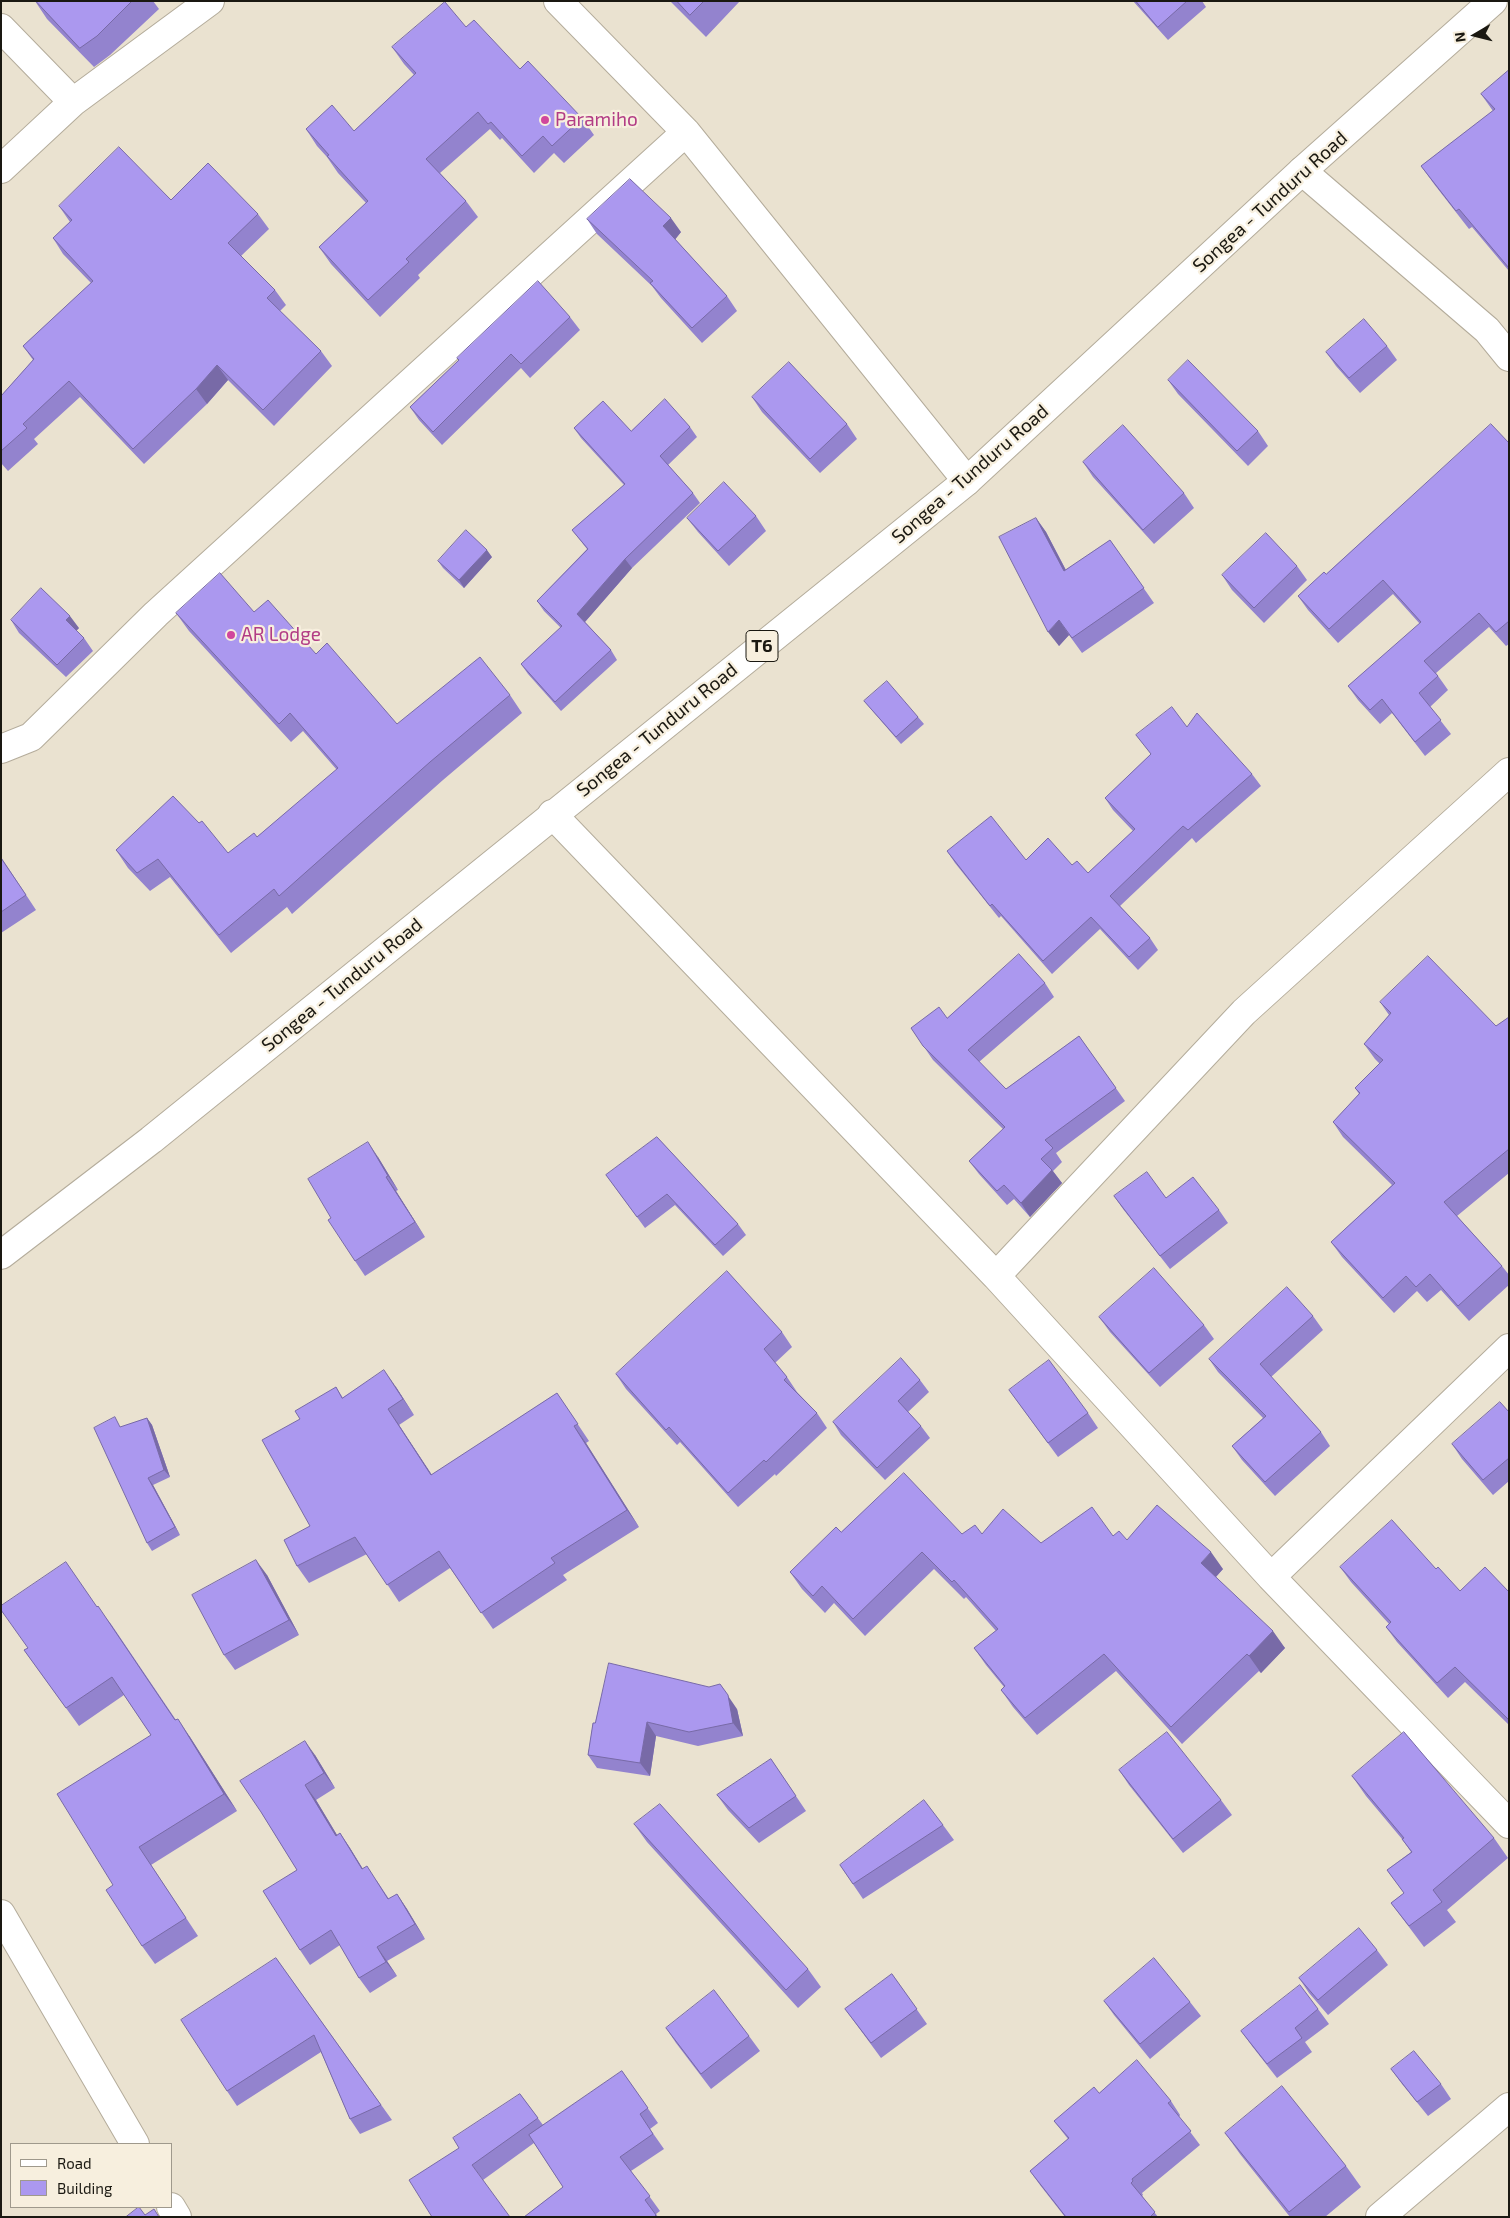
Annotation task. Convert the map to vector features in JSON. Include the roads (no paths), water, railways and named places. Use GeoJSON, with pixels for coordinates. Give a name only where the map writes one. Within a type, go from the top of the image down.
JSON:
{"type":"FeatureCollection","features":[{"type":"Feature","properties":{"kind":"main road"},"geometry":{"type":"LineString","coordinates":[[1,169],[73,102],[210,1]]}},
{"type":"Feature","properties":{"kind":"main road"},"geometry":{"type":"LineString","coordinates":[[558,1],[686,132],[967,482]]}},
{"type":"Feature","properties":{"kind":"main road","name":"Songea - Tunduru Road"},"geometry":{"type":"LineString","coordinates":[[1,1255],[151,1140],[552,814],[967,482],[1302,171],[1492,1]]}},
{"type":"Feature","properties":{"kind":"main road"},"geometry":{"type":"LineString","coordinates":[[1,28],[73,102]]}},
{"type":"Feature","properties":{"kind":"main road"},"geometry":{"type":"LineString","coordinates":[[1,749],[31,737],[156,614],[686,132]]}},
{"type":"Feature","properties":{"kind":"main road"},"geometry":{"type":"LineString","coordinates":[[1302,171],[1487,330],[1509,357]]}},
{"type":"Feature","properties":{"kind":"main road"},"geometry":{"type":"LineString","coordinates":[[996,1276],[1244,1012],[1509,772]]}},
{"type":"Feature","properties":{"kind":"main road"},"geometry":{"type":"LineString","coordinates":[[552,814],[996,1276],[1270,1577],[1509,1824]]}},
{"type":"Feature","properties":{"kind":"main road"},"geometry":{"type":"LineString","coordinates":[[1270,1577],[1509,1348]]}},
{"type":"Feature","properties":{"kind":"main road"},"geometry":{"type":"LineString","coordinates":[[1,1914],[134,2143]]}},
{"type":"Feature","properties":{"kind":"main road"},"geometry":{"type":"LineString","coordinates":[[1380,2217],[1509,2107]]}},
{"type":"Feature","properties":{"kind":"place","name":"Paramiho"},"geometry":{"type":"Point","coordinates":[545,120]}},
{"type":"Feature","properties":{"kind":"place","name":"AR Lodge"},"geometry":{"type":"Point","coordinates":[231,635]}}]}
